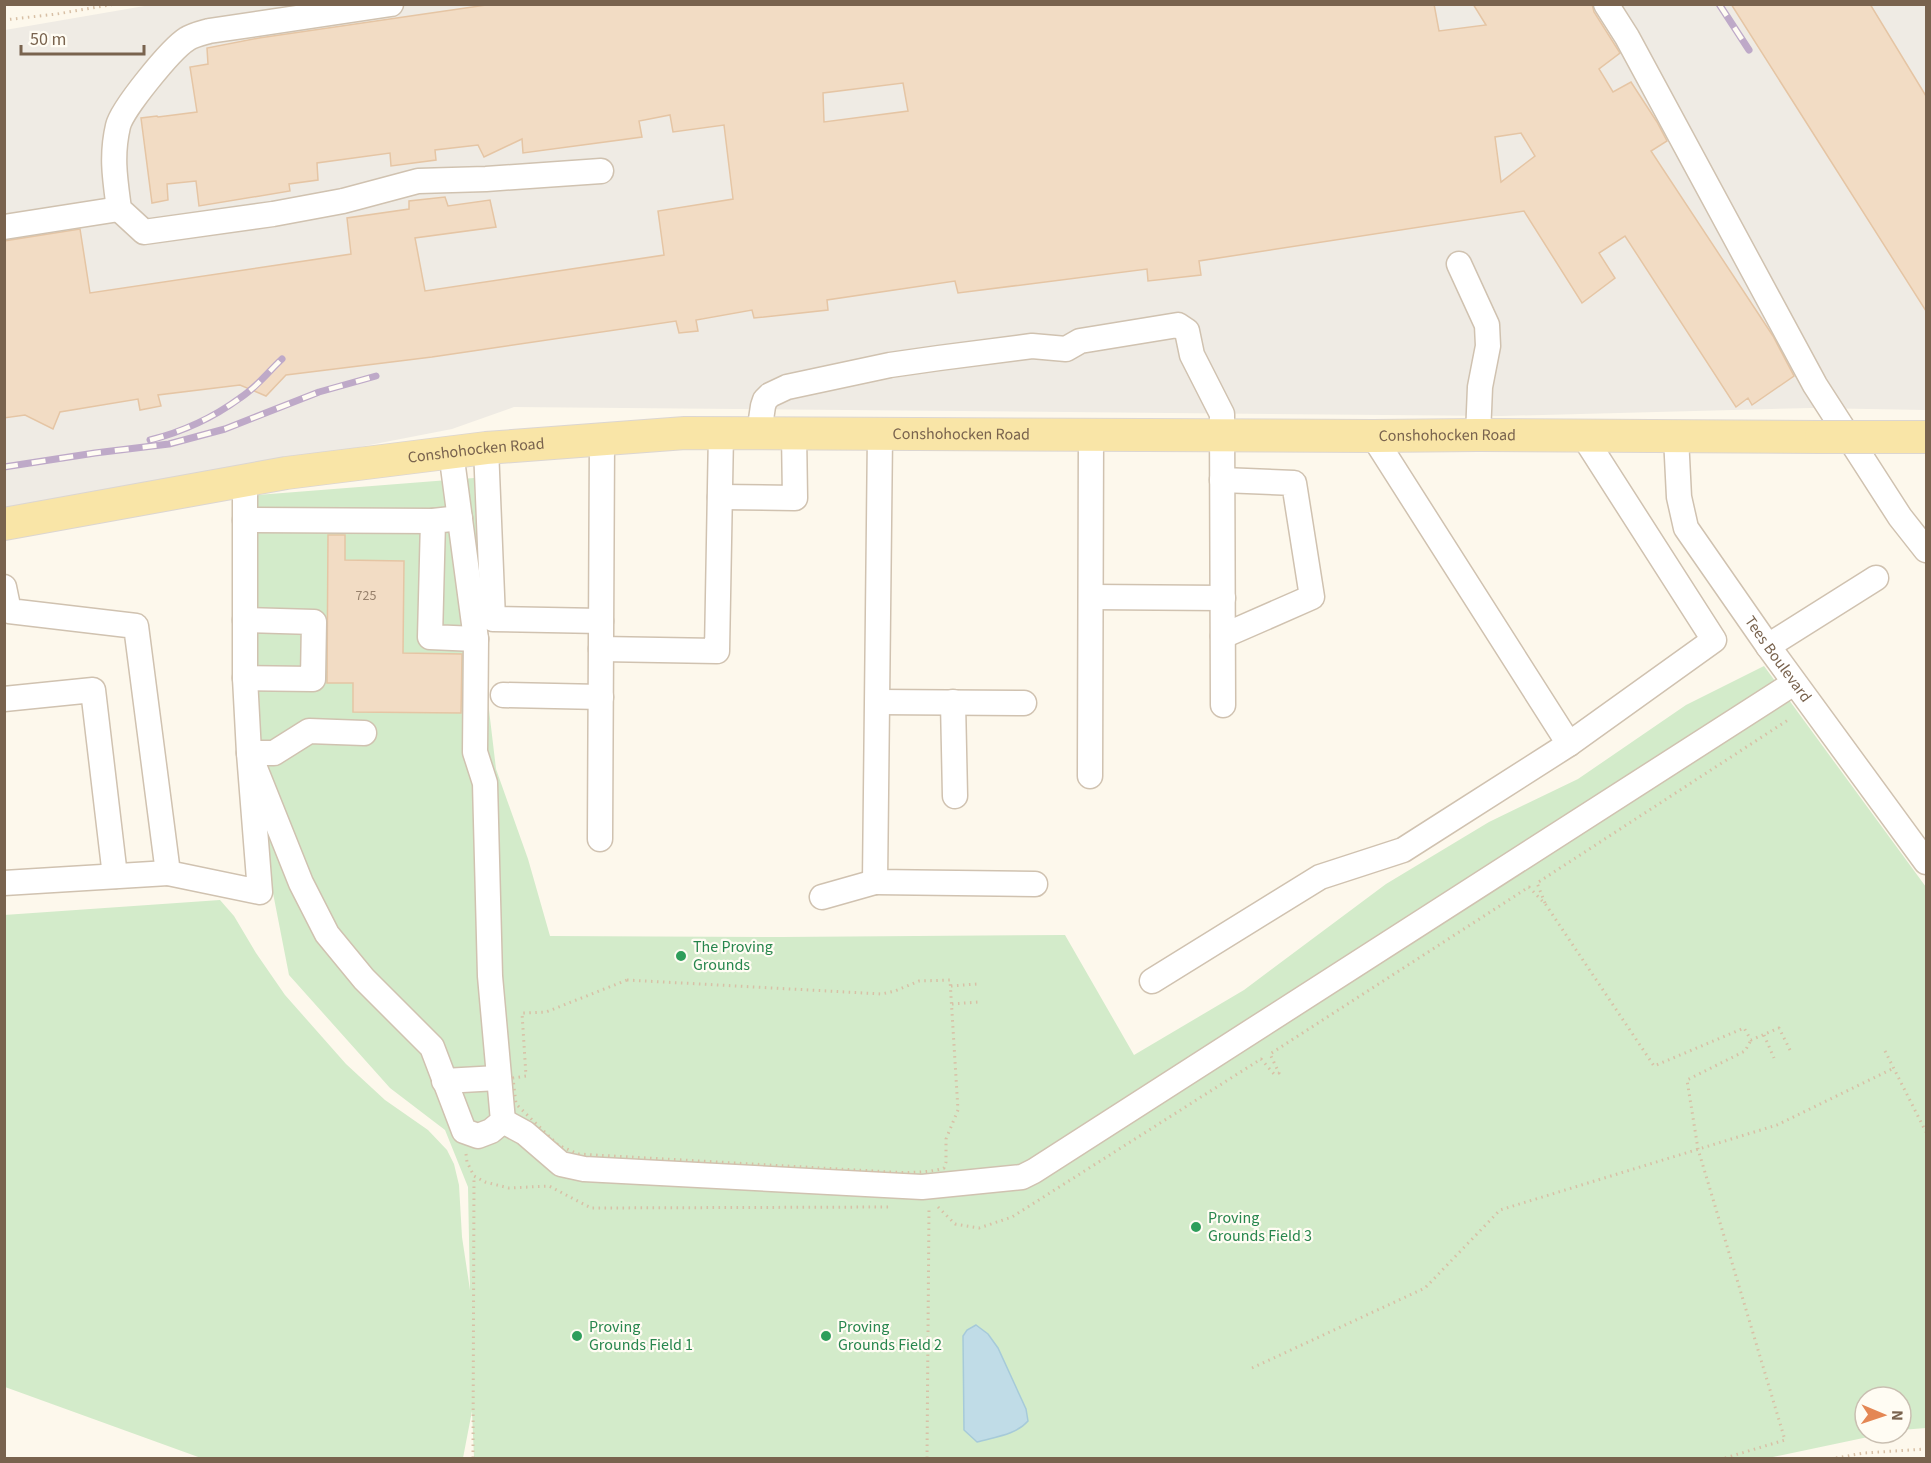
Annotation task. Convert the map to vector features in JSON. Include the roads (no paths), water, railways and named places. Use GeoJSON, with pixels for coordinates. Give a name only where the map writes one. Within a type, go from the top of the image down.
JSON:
{"type":"FeatureCollection","features":[{"type":"Feature","properties":{"kind":"main road","name":"Conshohocken Road"},"geometry":{"type":"LineString","coordinates":[[4,524],[286,473],[486,448],[685,433],[1926,437]]}},
{"type":"Feature","properties":{"kind":"lane"},"geometry":{"type":"LineString","coordinates":[[391,4],[208,31],[187,39],[167,55],[118,123],[113,158],[119,209],[144,232],[273,214],[344,201],[418,181],[601,171]]}},
{"type":"Feature","properties":{"kind":"lane"},"geometry":{"type":"LineString","coordinates":[[1606,4],[1628,38],[1815,385],[1900,517],[1926,550]]}},
{"type":"Feature","properties":{"kind":"lane"},"geometry":{"type":"LineString","coordinates":[[4,227],[119,209]]}},
{"type":"Feature","properties":{"kind":"lane"},"geometry":{"type":"LineString","coordinates":[[1459,264],[1487,325],[1488,346],[1480,387],[1478,435]]}},
{"type":"Feature","properties":{"kind":"lane"},"geometry":{"type":"LineString","coordinates":[[759,433],[765,400],[770,395],[788,387],[890,365],[939,358],[1032,346],[1066,349],[1080,341],[1178,325],[1187,331],[1192,355],[1222,414],[1223,705]]}},
{"type":"Feature","properties":{"kind":"lane"},"geometry":{"type":"LineString","coordinates":[[601,650],[717,651],[721,433]]}},
{"type":"Feature","properties":{"kind":"lane"},"geometry":{"type":"LineString","coordinates":[[720,497],[795,498],[794,433]]}},
{"type":"Feature","properties":{"kind":"lane"},"geometry":{"type":"LineString","coordinates":[[875,882],[880,434]]}},
{"type":"Feature","properties":{"kind":"lane"},"geometry":{"type":"LineString","coordinates":[[1090,776],[1091,435]]}},
{"type":"Feature","properties":{"kind":"lane"},"geometry":{"type":"LineString","coordinates":[[1373,436],[1569,744]]}},
{"type":"Feature","properties":{"kind":"lane"},"geometry":{"type":"LineString","coordinates":[[1152,981],[1320,877],[1403,850],[1569,744],[1714,640],[1584,436]]}},
{"type":"Feature","properties":{"kind":"lane","name":"Tees Boulevard"},"geometry":{"type":"LineString","coordinates":[[1676,437],[1679,497],[1686,528],[1794,683],[1926,862]]}},
{"type":"Feature","properties":{"kind":"lane"},"geometry":{"type":"LineString","coordinates":[[600,839],[602,439]]}},
{"type":"Feature","properties":{"kind":"lane"},"geometry":{"type":"LineString","coordinates":[[486,448],[493,619],[601,621]]}},
{"type":"Feature","properties":{"kind":"lane"},"geometry":{"type":"LineString","coordinates":[[452,452],[476,639],[475,752],[485,783],[490,976],[503,1121]]}},
{"type":"Feature","properties":{"kind":"lane"},"geometry":{"type":"LineString","coordinates":[[1222,480],[1294,483],[1312,597],[1223,636]]}},
{"type":"Feature","properties":{"kind":"lane"},"geometry":{"type":"LineString","coordinates":[[4,883],[168,873],[260,892],[245,678],[245,481]]}},
{"type":"Feature","properties":{"kind":"lane"},"geometry":{"type":"LineString","coordinates":[[245,520],[433,521],[460,518]]}},
{"type":"Feature","properties":{"kind":"lane"},"geometry":{"type":"LineString","coordinates":[[433,521],[430,637],[476,639]]}},
{"type":"Feature","properties":{"kind":"lane"},"geometry":{"type":"LineString","coordinates":[[1768,646],[1876,578]]}},
{"type":"Feature","properties":{"kind":"lane"},"geometry":{"type":"LineString","coordinates":[[4,587],[7,613],[136,626],[168,873]]}},
{"type":"Feature","properties":{"kind":"lane"},"geometry":{"type":"LineString","coordinates":[[1091,597],[1222,598]]}},
{"type":"Feature","properties":{"kind":"lane"},"geometry":{"type":"LineString","coordinates":[[245,620],[315,622],[313,679],[245,678]]}},
{"type":"Feature","properties":{"kind":"lane"},"geometry":{"type":"LineString","coordinates":[[503,1121],[525,1133],[561,1164],[584,1170],[922,1187],[1022,1177],[1794,683]]}},
{"type":"Feature","properties":{"kind":"lane"},"geometry":{"type":"LineString","coordinates":[[4,699],[93,690],[115,876]]}},
{"type":"Feature","properties":{"kind":"lane"},"geometry":{"type":"LineString","coordinates":[[503,695],[601,697]]}},
{"type":"Feature","properties":{"kind":"lane"},"geometry":{"type":"LineString","coordinates":[[878,702],[1024,703]]}},
{"type":"Feature","properties":{"kind":"lane"},"geometry":{"type":"LineString","coordinates":[[953,702],[955,796]]}},
{"type":"Feature","properties":{"kind":"lane"},"geometry":{"type":"LineString","coordinates":[[249,753],[274,753],[309,731],[364,733]]}},
{"type":"Feature","properties":{"kind":"lane"},"geometry":{"type":"LineString","coordinates":[[249,753],[301,883],[327,934],[364,979],[432,1047],[464,1131],[478,1136],[491,1131],[503,1121]]}},
{"type":"Feature","properties":{"kind":"lane"},"geometry":{"type":"LineString","coordinates":[[822,897],[875,882],[1035,884]]}},
{"type":"Feature","properties":{"kind":"lane"},"geometry":{"type":"LineString","coordinates":[[444,1081],[498,1078]]}},
{"type":"Feature","properties":{"kind":"water"},"geometry":{"type":"Polygon","coordinates":[[[976,1325],[988,1334],[998,1348],[1026,1409],[1028,1421],[1011,1432],[977,1442],[964,1430],[963,1336],[967,1330],[976,1325]]]}},
{"type":"Feature","properties":{"kind":"railway"},"geometry":{"type":"LineString","coordinates":[[1719,4],[1749,50]]}},
{"type":"Feature","properties":{"kind":"railway"},"geometry":{"type":"LineString","coordinates":[[150,440],[186,428],[230,405],[251,390],[282,359]]}},
{"type":"Feature","properties":{"kind":"railway"},"geometry":{"type":"LineString","coordinates":[[4,467],[169,444],[225,429],[319,392],[376,376]]}},
{"type":"Feature","properties":{"kind":"place","name":"The Proving Grounds"},"geometry":{"type":"Point","coordinates":[681,956]}},
{"type":"Feature","properties":{"kind":"place","name":"Proving Grounds Field 3"},"geometry":{"type":"Point","coordinates":[1196,1227]}},
{"type":"Feature","properties":{"kind":"place","name":"Proving Grounds Field 1"},"geometry":{"type":"Point","coordinates":[577,1336]}},
{"type":"Feature","properties":{"kind":"place","name":"Proving Grounds Field 2"},"geometry":{"type":"Point","coordinates":[826,1336]}}]}
